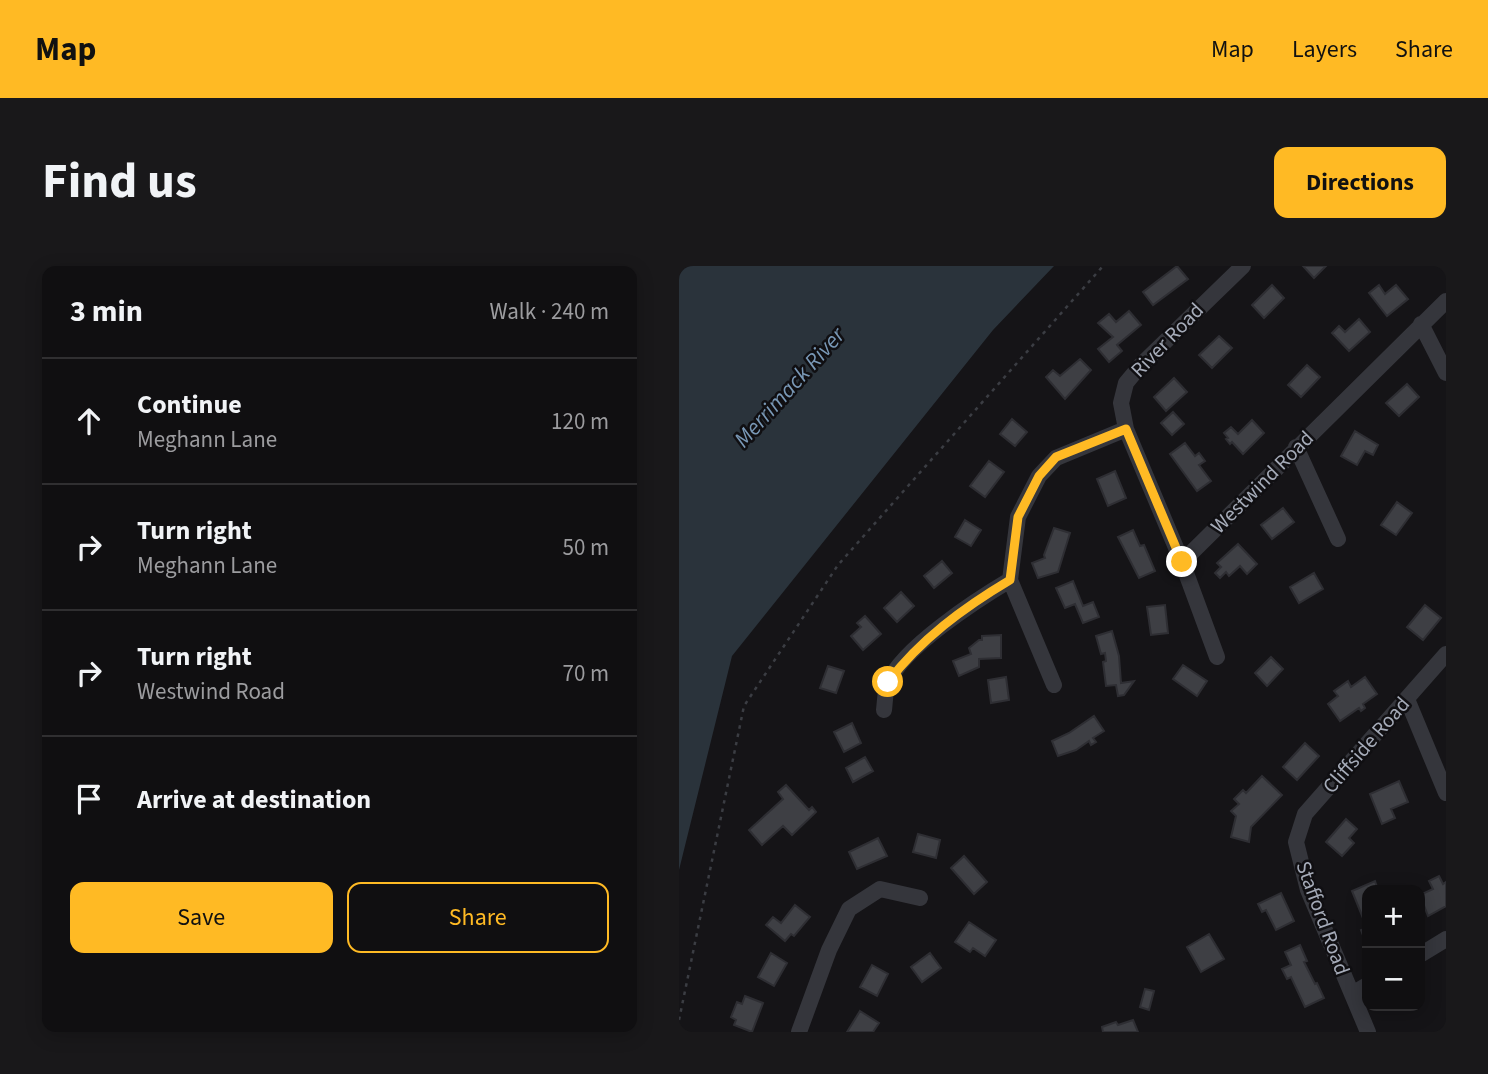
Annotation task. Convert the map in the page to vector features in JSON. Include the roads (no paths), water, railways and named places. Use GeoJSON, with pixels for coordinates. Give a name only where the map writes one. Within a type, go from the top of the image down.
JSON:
{"type":"FeatureCollection","features":[{"type":"Feature","properties":{"kind":"street","name":"River Road"},"geometry":{"type":"LineString","coordinates":[[1126,429],[1121,403],[1126,383],[1141,365],[1243,266]]}},
{"type":"Feature","properties":{"kind":"street","name":"Westwind Road"},"geometry":{"type":"LineString","coordinates":[[1182,562],[1446,301]]}},
{"type":"Feature","properties":{"kind":"street"},"geometry":{"type":"LineString","coordinates":[[1421,324],[1446,373]]}},
{"type":"Feature","properties":{"kind":"street"},"geometry":{"type":"LineString","coordinates":[[1054,685],[1010,580],[1018,517],[1039,476],[1056,457],[1126,429],[1182,562],[1217,657]]}},
{"type":"Feature","properties":{"kind":"street"},"geometry":{"type":"LineString","coordinates":[[1296,447],[1338,539]]}},
{"type":"Feature","properties":{"kind":"street"},"geometry":{"type":"LineString","coordinates":[[884,710],[888,682],[904,661],[941,626],[1010,580]]}},
{"type":"Feature","properties":{"kind":"street","name":"Cliffside Road"},"geometry":{"type":"LineString","coordinates":[[1296,842],[1305,814],[1446,654]]}},
{"type":"Feature","properties":{"kind":"street"},"geometry":{"type":"LineString","coordinates":[[1406,699],[1446,793]]}},
{"type":"Feature","properties":{"kind":"street","name":"Stafford Road"},"geometry":{"type":"LineString","coordinates":[[1296,842],[1308,890],[1368,1032]]}},
{"type":"Feature","properties":{"kind":"street"},"geometry":{"type":"LineString","coordinates":[[799,1032],[829,950],[849,909],[880,889],[920,898]]}},
{"type":"Feature","properties":{"kind":"street"},"geometry":{"type":"LineString","coordinates":[[1425,952],[1446,939]]}},
{"type":"Feature","properties":{"kind":"street"},"geometry":{"type":"LineString","coordinates":[[1352,994],[1362,988]]}},
{"type":"Feature","properties":{"kind":"water","name":"Merrimack River"},"geometry":{"type":"Polygon","coordinates":[[[679,266],[1054,266],[993,330],[732,656],[679,870],[679,266]]]}}]}
